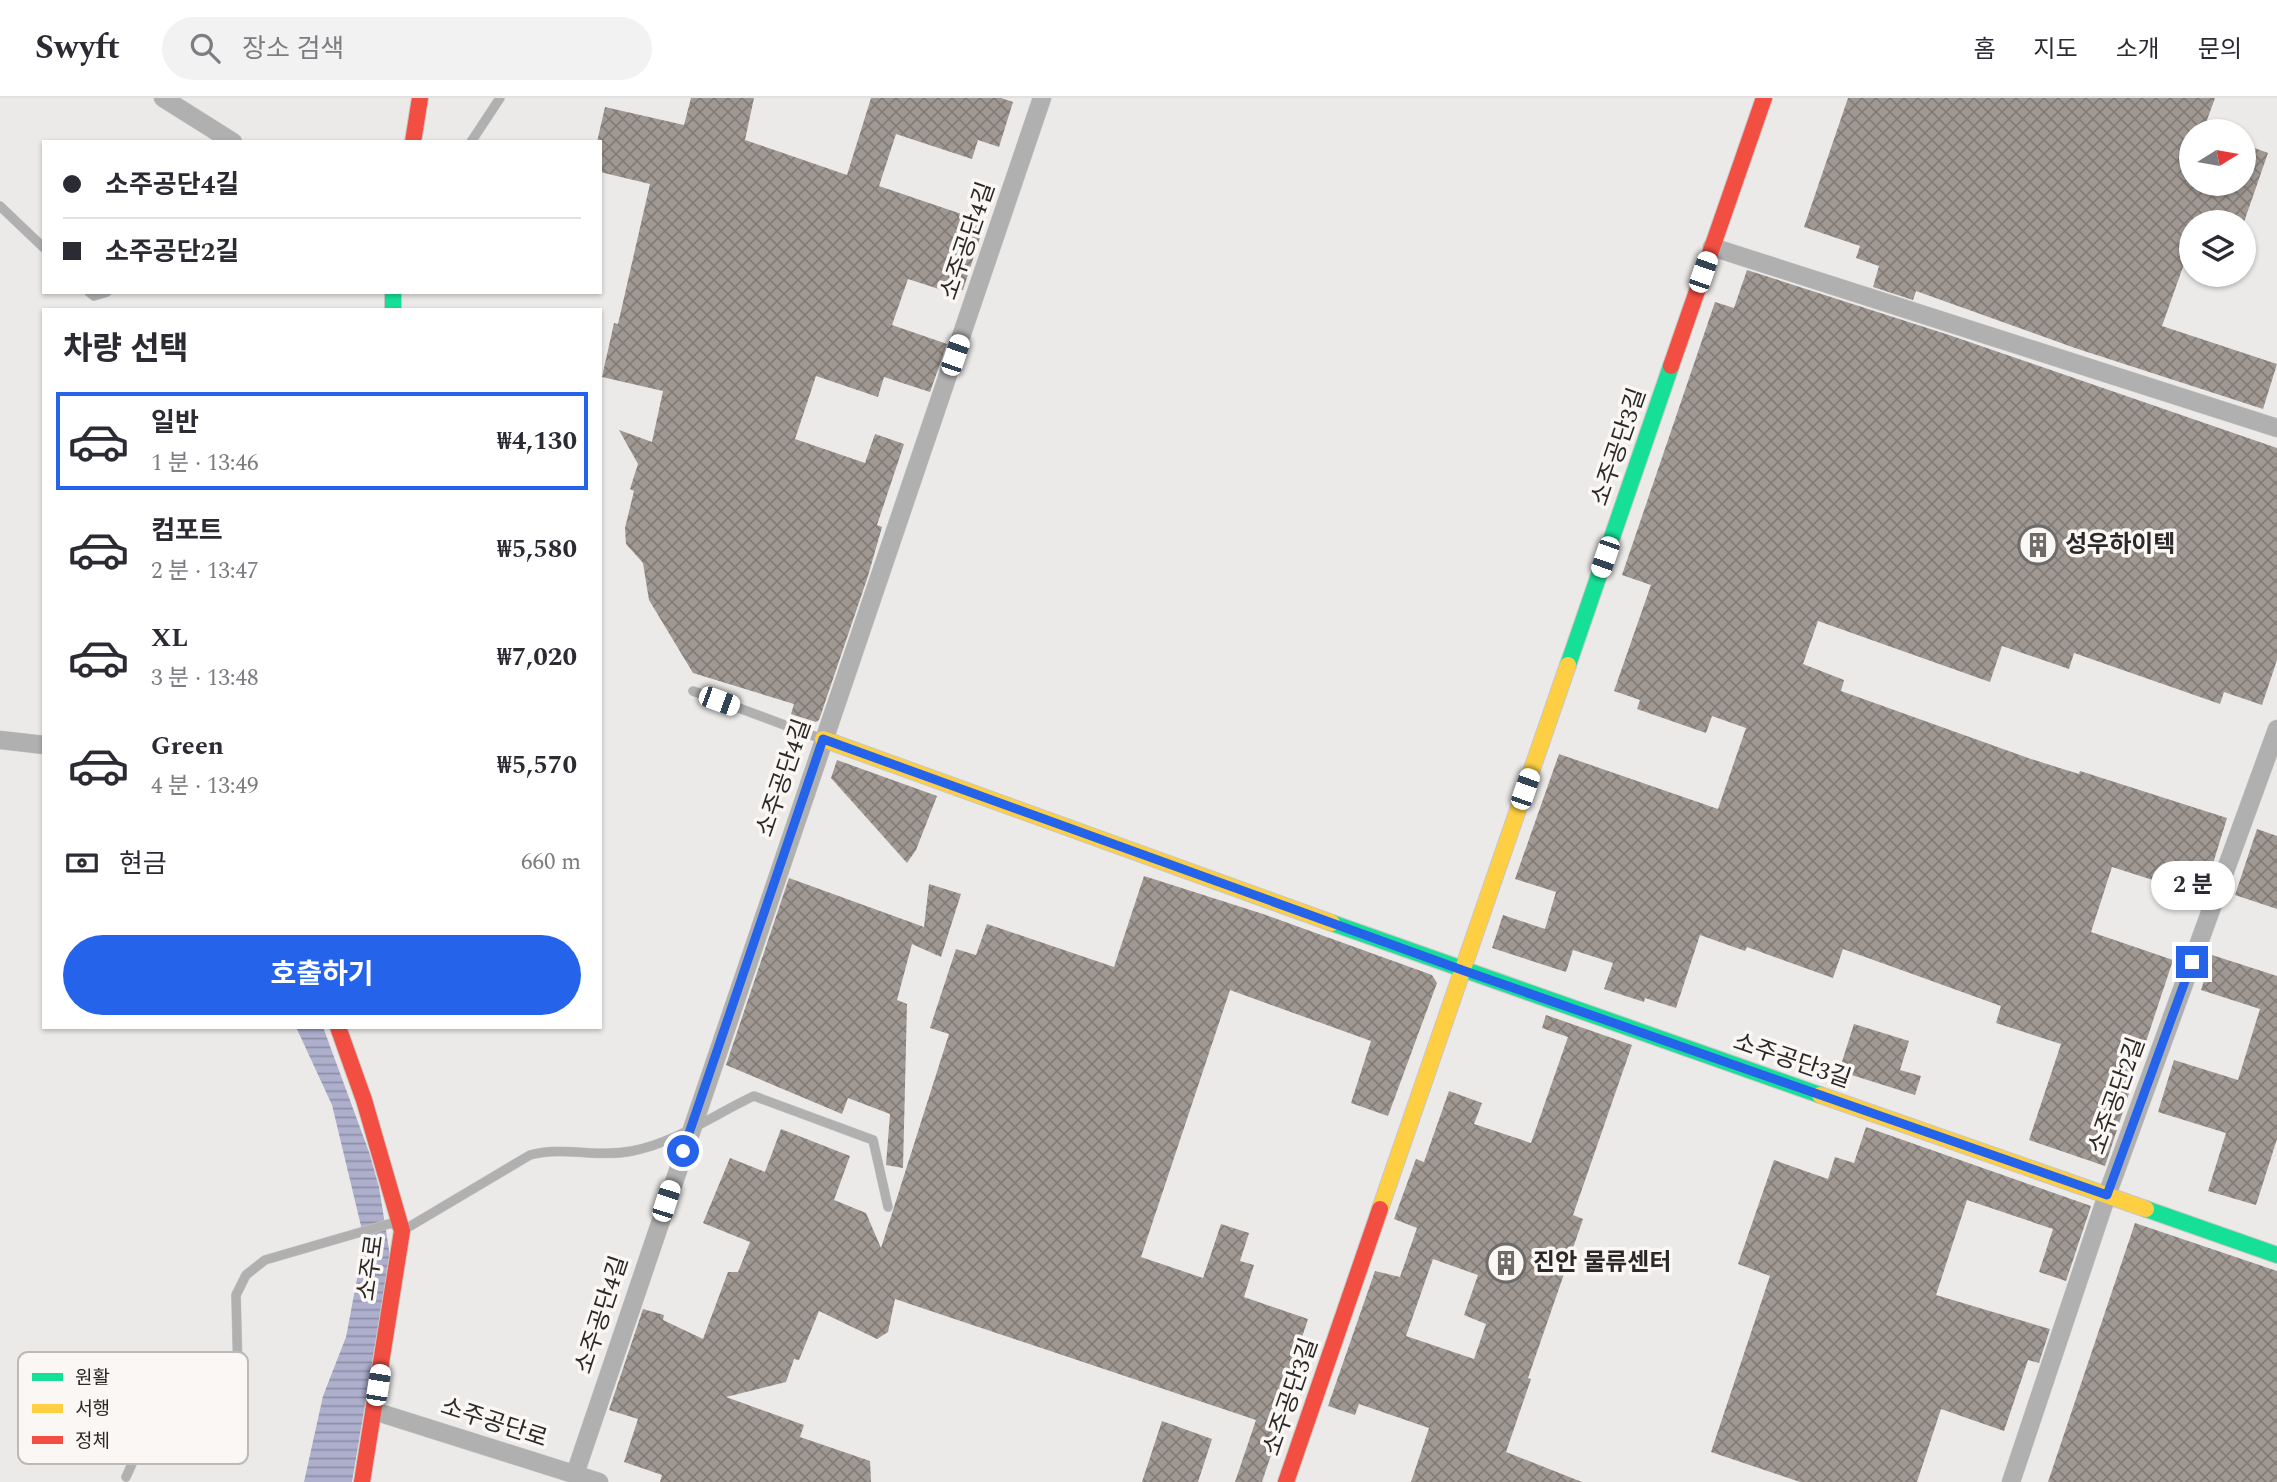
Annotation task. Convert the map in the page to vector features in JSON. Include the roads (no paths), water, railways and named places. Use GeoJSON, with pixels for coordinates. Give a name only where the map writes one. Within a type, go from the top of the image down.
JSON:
{"type":"FeatureCollection","features":[{"type":"Feature","properties":{"kind":"street"},"geometry":{"type":"LineString","coordinates":[[163,98],[230,140]]}},
{"type":"Feature","properties":{"kind":"street"},"geometry":{"type":"LineString","coordinates":[[413,140],[420,98]]}},
{"type":"Feature","properties":{"kind":"street","name":"소주공단4길"},"geometry":{"type":"LineString","coordinates":[[575,1474],[1042,98]]}},
{"type":"Feature","properties":{"kind":"street","name":"소주공단3길"},"geometry":{"type":"LineString","coordinates":[[1286,1482],[1763,98]]}},
{"type":"Feature","properties":{"kind":"street"},"geometry":{"type":"LineString","coordinates":[[1712,247],[2277,428]]}},
{"type":"Feature","properties":{"kind":"street","name":"소주공단2길"},"geometry":{"type":"LineString","coordinates":[[2011,1482],[2107,1195],[2277,729]]}},
{"type":"Feature","properties":{"kind":"street"},"geometry":{"type":"LineString","coordinates":[[823,739],[1462,970]]}},
{"type":"Feature","properties":{"kind":"street"},"geometry":{"type":"LineString","coordinates":[[0,740],[42,745]]}},
{"type":"Feature","properties":{"kind":"street","name":"소주공단3길"},"geometry":{"type":"LineString","coordinates":[[1462,970],[2277,1255]]}},
{"type":"Feature","properties":{"kind":"street","name":"소주로"},"geometry":{"type":"LineString","coordinates":[[339,1029],[364,1100],[402,1231],[362,1482]]}},
{"type":"Feature","properties":{"kind":"street","name":"소주공단로"},"geometry":{"type":"LineString","coordinates":[[374,1411],[599,1482]]}},
{"type":"Feature","properties":{"kind":"lane"},"geometry":{"type":"LineString","coordinates":[[472,140],[500,98]]}},
{"type":"Feature","properties":{"kind":"lane"},"geometry":{"type":"LineString","coordinates":[[0,206],[42,246]]}},
{"type":"Feature","properties":{"kind":"lane"},"geometry":{"type":"LineString","coordinates":[[693,691],[823,739]]}},
{"type":"Feature","properties":{"kind":"lane"},"geometry":{"type":"LineString","coordinates":[[237,1352],[236,1295],[246,1275],[265,1260],[392,1223],[402,1231],[530,1155],[548,1150],[629,1152],[656,1145],[754,1096],[873,1140],[888,1207]]}},
{"type":"Feature","properties":{"kind":"lane"},"geometry":{"type":"LineString","coordinates":[[126,1477],[132,1464]]}},
{"type":"Feature","properties":{"kind":"water"},"geometry":{"type":"Polygon","coordinates":[[[297,1029],[324,1029],[369,1152],[379,1187],[390,1256],[352,1482],[304,1482],[323,1396],[346,1337],[360,1263],[361,1226],[332,1105],[297,1029]]]}},
{"type":"Feature","properties":{"kind":"place","name":"성우하이텍"},"geometry":{"type":"Point","coordinates":[2038,545]}},
{"type":"Feature","properties":{"kind":"place","name":"진안 물류센터"},"geometry":{"type":"Point","coordinates":[1506,1263]}}]}
